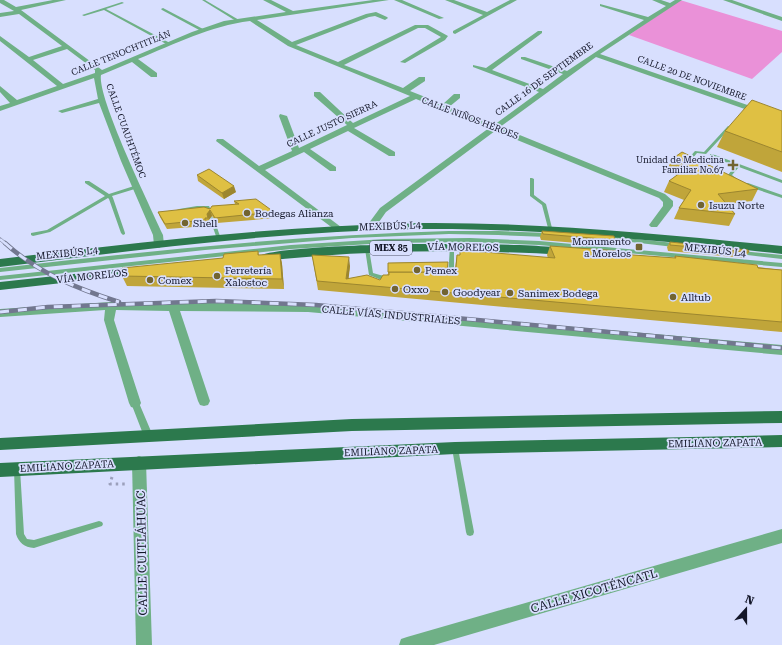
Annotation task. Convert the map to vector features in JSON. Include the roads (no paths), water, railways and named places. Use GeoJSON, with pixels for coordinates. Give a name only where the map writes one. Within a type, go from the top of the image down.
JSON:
{"type":"FeatureCollection","features":[{"type":"Feature","properties":{"kind":"main road","name":"VÍA MORELOS"},"geometry":{"type":"LineString","coordinates":[[0,263],[219,239],[371,227],[467,226],[550,228],[782,250]]}},
{"type":"Feature","properties":{"kind":"main road","name":"VÍA MORELOS"},"geometry":{"type":"LineString","coordinates":[[0,286],[287,254],[366,249],[452,247],[522,248],[618,255],[782,272]]}},
{"type":"Feature","properties":{"kind":"main road"},"geometry":{"type":"LineString","coordinates":[[0,444],[352,425],[782,417]]}},
{"type":"Feature","properties":{"kind":"main road","name":"EMILIANO ZAPATA"},"geometry":{"type":"LineString","coordinates":[[0,470],[139,462],[455,448],[782,441]]}},
{"type":"Feature","properties":{"kind":"street","name":"CALLE CUAUHTÉMOC"},"geometry":{"type":"LineString","coordinates":[[0,0],[99,69],[97,79],[102,100],[124,161],[136,186],[154,215],[159,245]]}},
{"type":"Feature","properties":{"kind":"street"},"geometry":{"type":"LineString","coordinates":[[0,15],[15,9],[63,0]]}},
{"type":"Feature","properties":{"kind":"street"},"geometry":{"type":"LineString","coordinates":[[266,0],[293,13]]}},
{"type":"Feature","properties":{"kind":"street","name":"CALLE TENOCHTITLÁN"},"geometry":{"type":"LineString","coordinates":[[0,109],[98,74],[202,30],[236,20],[386,0]]}},
{"type":"Feature","properties":{"kind":"street"},"geometry":{"type":"LineString","coordinates":[[396,0],[441,18]]}},
{"type":"Feature","properties":{"kind":"street"},"geometry":{"type":"LineString","coordinates":[[448,0],[487,14]]}},
{"type":"Feature","properties":{"kind":"street"},"geometry":{"type":"LineString","coordinates":[[455,32],[514,0]]}},
{"type":"Feature","properties":{"kind":"street"},"geometry":{"type":"LineString","coordinates":[[655,0],[670,5]]}},
{"type":"Feature","properties":{"kind":"street","name":"CALLE 16 DE SEPTIEMBRE"},"geometry":{"type":"LineString","coordinates":[[371,227],[378,215],[383,210],[496,127],[542,91],[595,54],[679,0]]}},
{"type":"Feature","properties":{"kind":"street"},"geometry":{"type":"LineString","coordinates":[[726,0],[782,19]]}},
{"type":"Feature","properties":{"kind":"street"},"geometry":{"type":"LineString","coordinates":[[602,5],[649,19]]}},
{"type":"Feature","properties":{"kind":"street"},"geometry":{"type":"LineString","coordinates":[[0,8],[15,9]]}},
{"type":"Feature","properties":{"kind":"street"},"geometry":{"type":"LineString","coordinates":[[290,45],[368,15],[376,14],[385,18]]}},
{"type":"Feature","properties":{"kind":"street","name":"CALLE NIÑOS HÉROES"},"geometry":{"type":"LineString","coordinates":[[250,18],[290,45],[443,108],[496,127],[662,196],[668,201],[668,206],[654,225]]}},
{"type":"Feature","properties":{"kind":"street"},"geometry":{"type":"LineString","coordinates":[[338,65],[417,26],[426,26],[445,36],[443,39],[403,62]]}},
{"type":"Feature","properties":{"kind":"street"},"geometry":{"type":"LineString","coordinates":[[486,71],[540,32]]}},
{"type":"Feature","properties":{"kind":"street"},"geometry":{"type":"LineString","coordinates":[[0,38],[62,87]]}},
{"type":"Feature","properties":{"kind":"street"},"geometry":{"type":"LineString","coordinates":[[27,60],[68,46]]}},
{"type":"Feature","properties":{"kind":"street"},"geometry":{"type":"LineString","coordinates":[[0,50],[11,47]]}},
{"type":"Feature","properties":{"kind":"street","name":"CALLE 20 DE NOVIEMBRE"},"geometry":{"type":"LineString","coordinates":[[595,54],[782,120]]}},
{"type":"Feature","properties":{"kind":"street"},"geometry":{"type":"LineString","coordinates":[[523,58],[568,74]]}},
{"type":"Feature","properties":{"kind":"street"},"geometry":{"type":"LineString","coordinates":[[133,59],[154,75]]}},
{"type":"Feature","properties":{"kind":"street"},"geometry":{"type":"LineString","coordinates":[[475,66],[542,91]]}},
{"type":"Feature","properties":{"kind":"street"},"geometry":{"type":"LineString","coordinates":[[403,92],[422,79]]}},
{"type":"Feature","properties":{"kind":"street"},"geometry":{"type":"LineString","coordinates":[[0,88],[15,103]]}},
{"type":"Feature","properties":{"kind":"street"},"geometry":{"type":"LineString","coordinates":[[317,94],[350,127],[392,154]]}},
{"type":"Feature","properties":{"kind":"street","name":"CALLE JUSTO SIERRA"},"geometry":{"type":"LineString","coordinates":[[258,170],[414,96]]}},
{"type":"Feature","properties":{"kind":"street"},"geometry":{"type":"LineString","coordinates":[[443,108],[457,96]]}},
{"type":"Feature","properties":{"kind":"street"},"geometry":{"type":"LineString","coordinates":[[62,111],[102,100]]}},
{"type":"Feature","properties":{"kind":"street"},"geometry":{"type":"LineString","coordinates":[[283,116],[296,152]]}},
{"type":"Feature","properties":{"kind":"street"},"geometry":{"type":"LineString","coordinates":[[220,141],[338,229]]}},
{"type":"Feature","properties":{"kind":"street"},"geometry":{"type":"LineString","coordinates":[[304,148],[333,169]]}},
{"type":"Feature","properties":{"kind":"street"},"geometry":{"type":"LineString","coordinates":[[111,306],[109,320],[134,403],[148,436]]}},
{"type":"Feature","properties":{"kind":"street","name":"CALLE VÍAS INDUSTRIALES"},"geometry":{"type":"LineString","coordinates":[[0,313],[111,306],[174,308],[308,308],[782,350]]}},
{"type":"Feature","properties":{"kind":"street"},"geometry":{"type":"LineString","coordinates":[[174,308],[204,401]]}},
{"type":"Feature","properties":{"kind":"street","name":"CALLE CUITLÁHUAC"},"geometry":{"type":"LineString","coordinates":[[139,462],[144,645]]}},
{"type":"Feature","properties":{"kind":"street","name":"CALLE XICOTÉNCATL"},"geometry":{"type":"LineString","coordinates":[[407,645],[782,536]]}},
{"type":"Feature","properties":{"kind":"lane"},"geometry":{"type":"LineString","coordinates":[[203,0],[236,20]]}},
{"type":"Feature","properties":{"kind":"lane"},"geometry":{"type":"LineString","coordinates":[[84,15],[123,2]]}},
{"type":"Feature","properties":{"kind":"lane"},"geometry":{"type":"LineString","coordinates":[[104,8],[169,44]]}},
{"type":"Feature","properties":{"kind":"lane"},"geometry":{"type":"LineString","coordinates":[[163,10],[202,30]]}},
{"type":"Feature","properties":{"kind":"lane"},"geometry":{"type":"LineString","coordinates":[[706,153],[733,122]]}},
{"type":"Feature","properties":{"kind":"lane"},"geometry":{"type":"LineString","coordinates":[[714,156],[704,166],[690,161],[696,152],[706,153],[714,156],[738,165],[782,182]]}},
{"type":"Feature","properties":{"kind":"lane"},"geometry":{"type":"LineString","coordinates":[[738,165],[730,173],[732,178],[782,197]]}},
{"type":"Feature","properties":{"kind":"lane"},"geometry":{"type":"LineString","coordinates":[[532,180],[532,196],[544,204],[550,228]]}},
{"type":"Feature","properties":{"kind":"lane"},"geometry":{"type":"LineString","coordinates":[[87,182],[111,198],[123,233]]}},
{"type":"Feature","properties":{"kind":"lane"},"geometry":{"type":"LineString","coordinates":[[34,234],[48,231],[108,196],[136,186]]}},
{"type":"Feature","properties":{"kind":"lane"},"geometry":{"type":"LineString","coordinates":[[173,211],[202,206],[207,207],[210,212]]}},
{"type":"Feature","properties":{"kind":"lane"},"geometry":{"type":"LineString","coordinates":[[212,219],[219,239]]}},
{"type":"Feature","properties":{"kind":"lane","name":"MEXIBÚS L4"},"geometry":{"type":"LineString","coordinates":[[0,270],[259,242],[396,234],[468,232],[537,234],[611,238],[689,247]]}},
{"type":"Feature","properties":{"kind":"lane","name":"MEXIBÚS L4"},"geometry":{"type":"LineString","coordinates":[[0,278],[283,247],[386,241],[513,241],[782,265]]}},
{"type":"Feature","properties":{"kind":"lane"},"geometry":{"type":"LineString","coordinates":[[445,278],[450,277],[451,275],[452,247]]}},
{"type":"Feature","properties":{"kind":"lane"},"geometry":{"type":"LineString","coordinates":[[366,249],[371,274],[379,277],[394,278]]}},
{"type":"Feature","properties":{"kind":"lane","name":"MEXIBÚS L4"},"geometry":{"type":"LineString","coordinates":[[735,252],[782,257]]}},
{"type":"Feature","properties":{"kind":"lane"},"geometry":{"type":"LineString","coordinates":[[455,448],[470,532]]}},
{"type":"Feature","properties":{"kind":"lane"},"geometry":{"type":"LineString","coordinates":[[17,469],[20,534],[25,543],[34,544],[99,524]]}},
{"type":"Feature","properties":{"kind":"railway"},"geometry":{"type":"LineString","coordinates":[[0,239],[6,244]]}},
{"type":"Feature","properties":{"kind":"railway"},"geometry":{"type":"LineString","coordinates":[[5,243],[31,263],[59,279],[89,292],[119,302]]}},
{"type":"Feature","properties":{"kind":"railway"},"geometry":{"type":"LineString","coordinates":[[0,312],[48,307],[216,301],[316,305],[782,348]]}},
{"type":"Feature","properties":{"kind":"place","name":"Unidad de Medicina Familiar No.67"},"geometry":{"type":"Point","coordinates":[733,165]}},
{"type":"Feature","properties":{"kind":"place","name":"Isuzu Norte"},"geometry":{"type":"Point","coordinates":[701,205]}},
{"type":"Feature","properties":{"kind":"place","name":"Bodegas Alianza"},"geometry":{"type":"Point","coordinates":[247,213]}},
{"type":"Feature","properties":{"kind":"place","name":"Shell"},"geometry":{"type":"Point","coordinates":[185,223]}},
{"type":"Feature","properties":{"kind":"place","name":"Monumento a Morelos"},"geometry":{"type":"Point","coordinates":[639,247]}},
{"type":"Feature","properties":{"kind":"place","name":"Pemex"},"geometry":{"type":"Point","coordinates":[417,270]}},
{"type":"Feature","properties":{"kind":"place","name":"Ferretería Xalostoc"},"geometry":{"type":"Point","coordinates":[217,276]}},
{"type":"Feature","properties":{"kind":"place","name":"Comex"},"geometry":{"type":"Point","coordinates":[150,280]}},
{"type":"Feature","properties":{"kind":"place","name":"Oxxo"},"geometry":{"type":"Point","coordinates":[395,289]}},
{"type":"Feature","properties":{"kind":"place","name":"Goodyear"},"geometry":{"type":"Point","coordinates":[445,292]}},
{"type":"Feature","properties":{"kind":"place","name":"Sanimex Bodega"},"geometry":{"type":"Point","coordinates":[510,293]}},
{"type":"Feature","properties":{"kind":"place","name":"Alltub"},"geometry":{"type":"Point","coordinates":[673,297]}}]}
